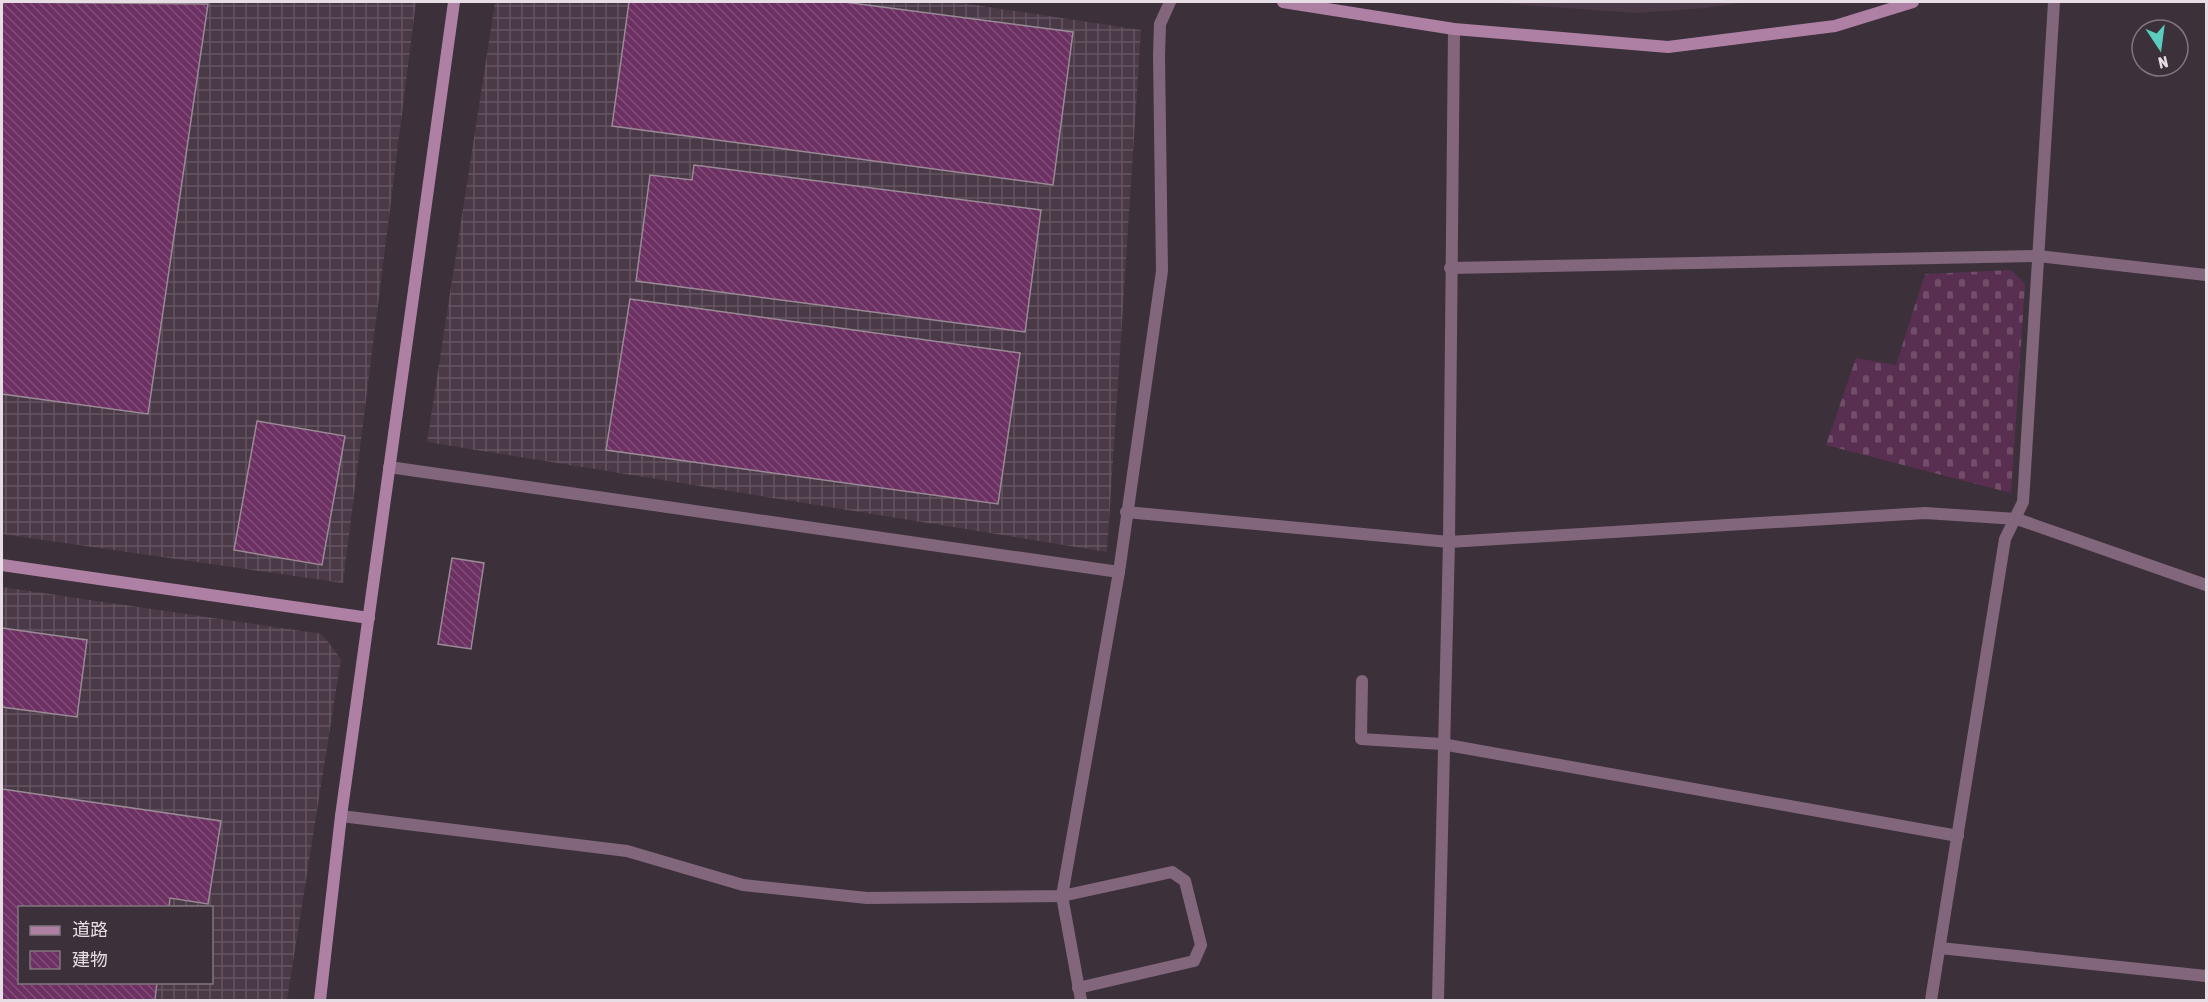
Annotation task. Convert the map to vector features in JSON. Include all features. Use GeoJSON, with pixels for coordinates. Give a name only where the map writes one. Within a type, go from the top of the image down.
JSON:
{"type":"FeatureCollection","features":[{"type":"Feature","properties":{"kind":"street"},"geometry":{"type":"LineString","coordinates":[[320,1000],[341,816],[454,2]]}},
{"type":"Feature","properties":{"kind":"street"},"geometry":{"type":"LineString","coordinates":[[341,816],[627,851],[743,885],[867,898],[1062,896],[1172,872],[1185,881],[1201,945],[1194,961],[1079,994],[1062,896],[1119,572],[1162,271],[1159,56],[1160,24],[1170,2]]}},
{"type":"Feature","properties":{"kind":"street"},"geometry":{"type":"LineString","coordinates":[[1283,2],[1454,29],[1668,47],[1835,26],[1913,2]]}},
{"type":"Feature","properties":{"kind":"street"},"geometry":{"type":"LineString","coordinates":[[1931,1000],[2005,539],[2024,502],[2054,2]]}},
{"type":"Feature","properties":{"kind":"street"},"geometry":{"type":"LineString","coordinates":[[1438,1000],[1442,744],[1449,542],[1454,29]]}},
{"type":"Feature","properties":{"kind":"street"},"geometry":{"type":"LineString","coordinates":[[1450,268],[2038,256],[2206,275]]}},
{"type":"Feature","properties":{"kind":"street"},"geometry":{"type":"LineString","coordinates":[[388,467],[1119,572]]}},
{"type":"Feature","properties":{"kind":"street"},"geometry":{"type":"LineString","coordinates":[[1126,513],[1449,542],[1925,513],[2017,519],[2206,585]]}},
{"type":"Feature","properties":{"kind":"street"},"geometry":{"type":"LineString","coordinates":[[2,565],[369,618]]}},
{"type":"Feature","properties":{"kind":"street"},"geometry":{"type":"LineString","coordinates":[[1362,681],[1361,739],[1442,744],[1958,836]]}},
{"type":"Feature","properties":{"kind":"street"},"geometry":{"type":"LineString","coordinates":[[1940,948],[2206,976]]}},
{"type":"Feature","properties":{"kind":"shaded area"},"geometry":{"type":"Polygon","coordinates":[[[2,2],[416,2],[343,583],[2,534],[2,2]]]}},
{"type":"Feature","properties":{"kind":"shaded area"},"geometry":{"type":"Polygon","coordinates":[[[495,2],[956,2],[1141,30],[1107,552],[427,442],[495,2]]]}},
{"type":"Feature","properties":{"kind":"shaded area"},"geometry":{"type":"Polygon","coordinates":[[[1484,2],[1748,2],[1706,8],[1636,13],[1484,2]]]}},
{"type":"Feature","properties":{"kind":"shaded area"},"geometry":{"type":"Polygon","coordinates":[[[2,587],[322,634],[341,659],[287,1000],[2,1000],[2,587]]]}},
{"type":"Feature","properties":{"kind":"green space"},"geometry":{"type":"Polygon","coordinates":[[[2011,270],[2025,284],[2011,493],[1826,445],[1856,358],[1896,365],[1925,274],[2011,270]]]}},
{"type":"Feature","properties":{"kind":"building"},"geometry":{"type":"Polygon","coordinates":[[[2,2],[208,4],[148,414],[2,394],[2,2]]]}},
{"type":"Feature","properties":{"kind":"building"},"geometry":{"type":"Polygon","coordinates":[[[629,2],[844,2],[1073,32],[1053,185],[612,126],[629,2]]]}},
{"type":"Feature","properties":{"kind":"building"},"geometry":{"type":"Polygon","coordinates":[[[694,165],[1041,210],[1025,332],[636,281],[650,175],[692,180],[694,165]]]}},
{"type":"Feature","properties":{"kind":"building"},"geometry":{"type":"Polygon","coordinates":[[[630,299],[1020,353],[998,504],[606,450],[630,299]]]}},
{"type":"Feature","properties":{"kind":"building"},"geometry":{"type":"Polygon","coordinates":[[[257,421],[345,436],[322,565],[234,550],[257,421]]]}},
{"type":"Feature","properties":{"kind":"building"},"geometry":{"type":"Polygon","coordinates":[[[452,558],[484,563],[471,649],[438,644],[452,558]]]}},
{"type":"Feature","properties":{"kind":"building"},"geometry":{"type":"Polygon","coordinates":[[[2,628],[87,640],[77,717],[2,707],[2,628]]]}},
{"type":"Feature","properties":{"kind":"building"},"geometry":{"type":"Polygon","coordinates":[[[2,789],[221,821],[208,904],[170,898],[169,906],[18,906],[18,984],[157,984],[155,1000],[2,1000],[2,789]]]}}]}
